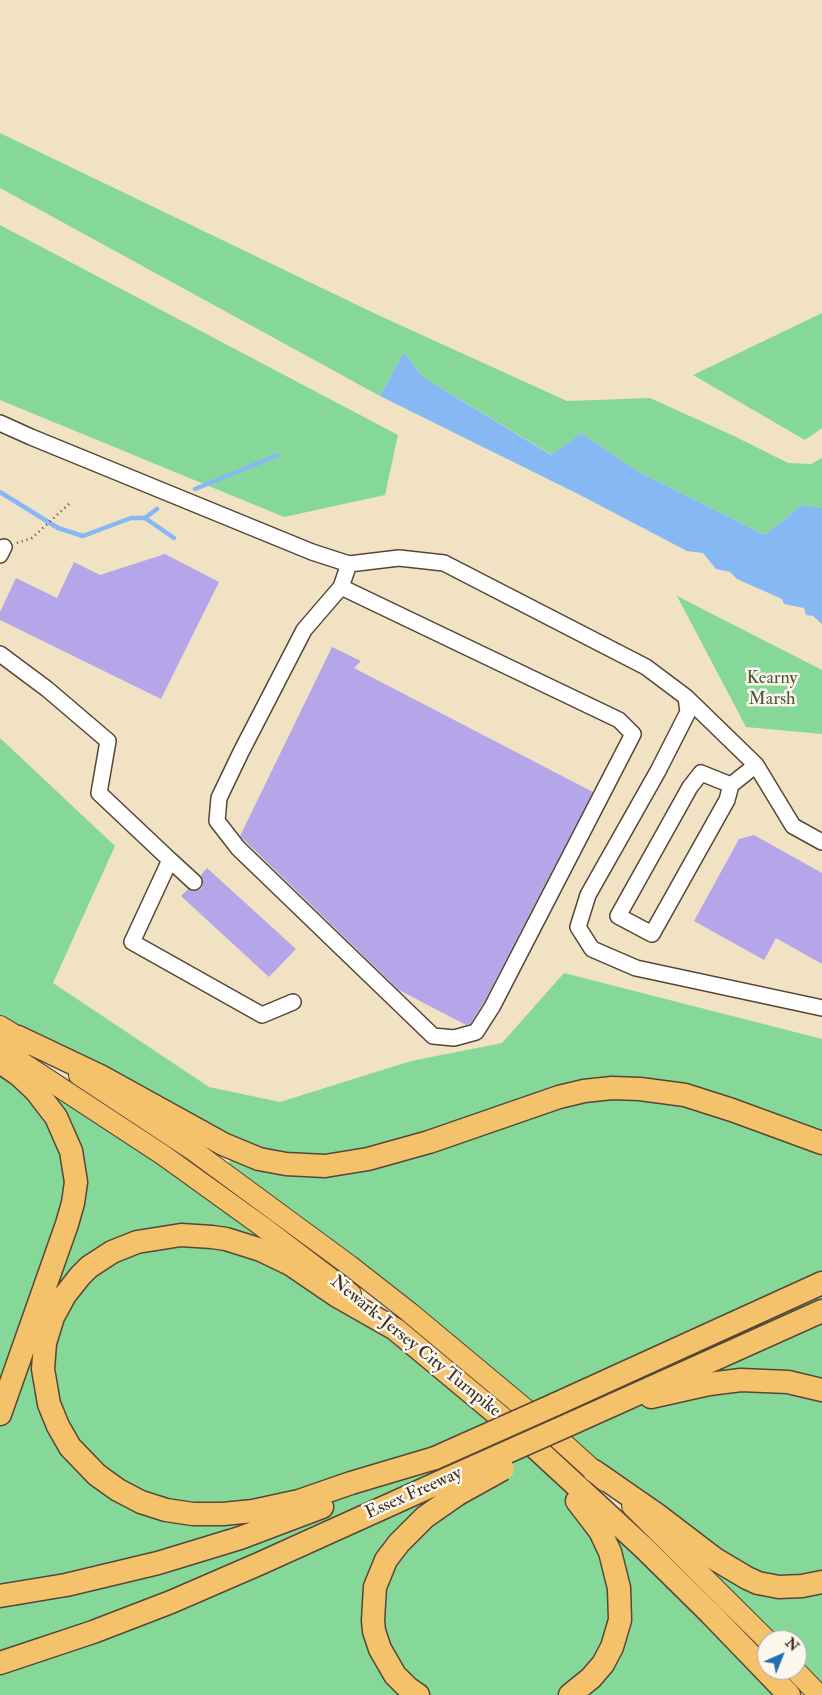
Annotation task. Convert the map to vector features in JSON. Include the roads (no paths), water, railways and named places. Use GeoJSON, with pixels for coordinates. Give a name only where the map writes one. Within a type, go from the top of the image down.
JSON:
{"type":"FeatureCollection","features":[{"type":"Feature","properties":{"kind":"highway"},"geometry":{"type":"LineString","coordinates":[[6,1037],[100,1076],[222,1144],[259,1158],[286,1164],[325,1166],[368,1159],[430,1142],[560,1097],[584,1091],[612,1088],[640,1089],[685,1095],[822,1143]]}},
{"type":"Feature","properties":{"kind":"highway"},"geometry":{"type":"LineString","coordinates":[[0,1062],[28,1083],[56,1117],[71,1151],[76,1182],[67,1224],[0,1414]]}},
{"type":"Feature","properties":{"kind":"highway"},"geometry":{"type":"LineString","coordinates":[[395,1329],[337,1296],[290,1264],[260,1250],[226,1239],[196,1235],[152,1239],[125,1246],[100,1259],[80,1276],[65,1295],[53,1317],[46,1343],[43,1369],[46,1392],[52,1414],[64,1437],[79,1458],[97,1475],[135,1499],[153,1506],[180,1512],[223,1514],[276,1506],[312,1497],[351,1483],[435,1458]]}},
{"type":"Feature","properties":{"kind":"highway","name":"Essex Freeway"},"geometry":{"type":"LineString","coordinates":[[0,1596],[101,1578],[208,1549],[316,1510],[822,1283]]}},
{"type":"Feature","properties":{"kind":"highway","name":"Essex Freeway"},"geometry":{"type":"LineString","coordinates":[[0,1664],[171,1602],[261,1563],[454,1486],[568,1425],[822,1311]]}},
{"type":"Feature","properties":{"kind":"highway","name":"Newark-Jersey City Turnpike"},"geometry":{"type":"LineString","coordinates":[[395,1329],[514,1428],[656,1560],[789,1695]]}},
{"type":"Feature","properties":{"kind":"highway"},"geometry":{"type":"LineString","coordinates":[[613,1404],[670,1394],[709,1384],[741,1380],[788,1382],[822,1390]]}},
{"type":"Feature","properties":{"kind":"highway"},"geometry":{"type":"LineString","coordinates":[[514,1428],[594,1522],[610,1552],[617,1576],[620,1620],[612,1647],[603,1664],[591,1678],[570,1695]]}},
{"type":"Feature","properties":{"kind":"highway"},"geometry":{"type":"LineString","coordinates":[[594,1471],[656,1514],[715,1560],[747,1578],[758,1583],[779,1587],[802,1586],[822,1582]]}},
{"type":"Feature","properties":{"kind":"highway"},"geometry":{"type":"LineString","coordinates":[[418,1695],[408,1688],[395,1674],[380,1649],[374,1631],[373,1620],[375,1587],[386,1560],[399,1542],[454,1486]]}},
{"type":"Feature","properties":{"kind":"main road","name":"Newark-Jersey City Turnpike"},"geometry":{"type":"LineString","coordinates":[[6,1037],[102,1114],[193,1176],[395,1329]]}},
{"type":"Feature","properties":{"kind":"main road","name":"Newark-Jersey City Turnpike"},"geometry":{"type":"LineString","coordinates":[[6,1037],[121,1102],[316,1240],[409,1312],[529,1412],[594,1471],[679,1551],[757,1630]]}},
{"type":"Feature","properties":{"kind":"main road"},"geometry":{"type":"LineString","coordinates":[[805,1680],[819,1695]]}},
{"type":"Feature","properties":{"kind":"lane"},"geometry":{"type":"LineString","coordinates":[[0,423],[312,552],[349,564],[399,558],[444,563],[646,667],[686,697],[756,765],[793,826],[822,842]]}},
{"type":"Feature","properties":{"kind":"lane"},"geometry":{"type":"LineString","coordinates":[[341,587],[618,720],[633,734],[492,1007],[476,1032],[454,1038],[433,1036],[238,848],[217,821],[219,798],[304,630],[341,587],[349,564]]}},
{"type":"Feature","properties":{"kind":"lane"},"geometry":{"type":"LineString","coordinates":[[0,654],[47,689],[108,742],[99,793],[194,882]]}},
{"type":"Feature","properties":{"kind":"lane"},"geometry":{"type":"LineString","coordinates":[[686,697],[688,712],[658,771],[588,895],[578,927],[592,949],[636,968],[822,1008]]}},
{"type":"Feature","properties":{"kind":"lane"},"geometry":{"type":"LineString","coordinates":[[731,785],[702,773],[690,787],[618,916],[652,934],[727,800],[731,785],[756,765]]}},
{"type":"Feature","properties":{"kind":"lane"},"geometry":{"type":"LineString","coordinates":[[170,860],[132,942],[262,1015],[293,1002]]}},
{"type":"Feature","properties":{"kind":"water"},"geometry":{"type":"Polygon","coordinates":[[[404,352],[423,377],[551,455],[581,433],[637,471],[765,535],[802,505],[822,508],[822,624],[813,616],[806,615],[804,608],[784,604],[782,599],[737,579],[730,572],[716,569],[703,553],[687,551],[582,496],[380,396],[404,352]]]}},
{"type":"Feature","properties":{"kind":"waterway"},"geometry":{"type":"LineString","coordinates":[[195,489],[278,455]]}},
{"type":"Feature","properties":{"kind":"waterway"},"geometry":{"type":"LineString","coordinates":[[0,492],[58,528],[83,536],[131,518],[145,518],[174,538]]}},
{"type":"Feature","properties":{"kind":"waterway"},"geometry":{"type":"LineString","coordinates":[[145,518],[157,509]]}},
{"type":"Feature","properties":{"kind":"park label","name":"Kearny Marsh"},"geometry":{"type":"Point","coordinates":[772,690]}}]}
